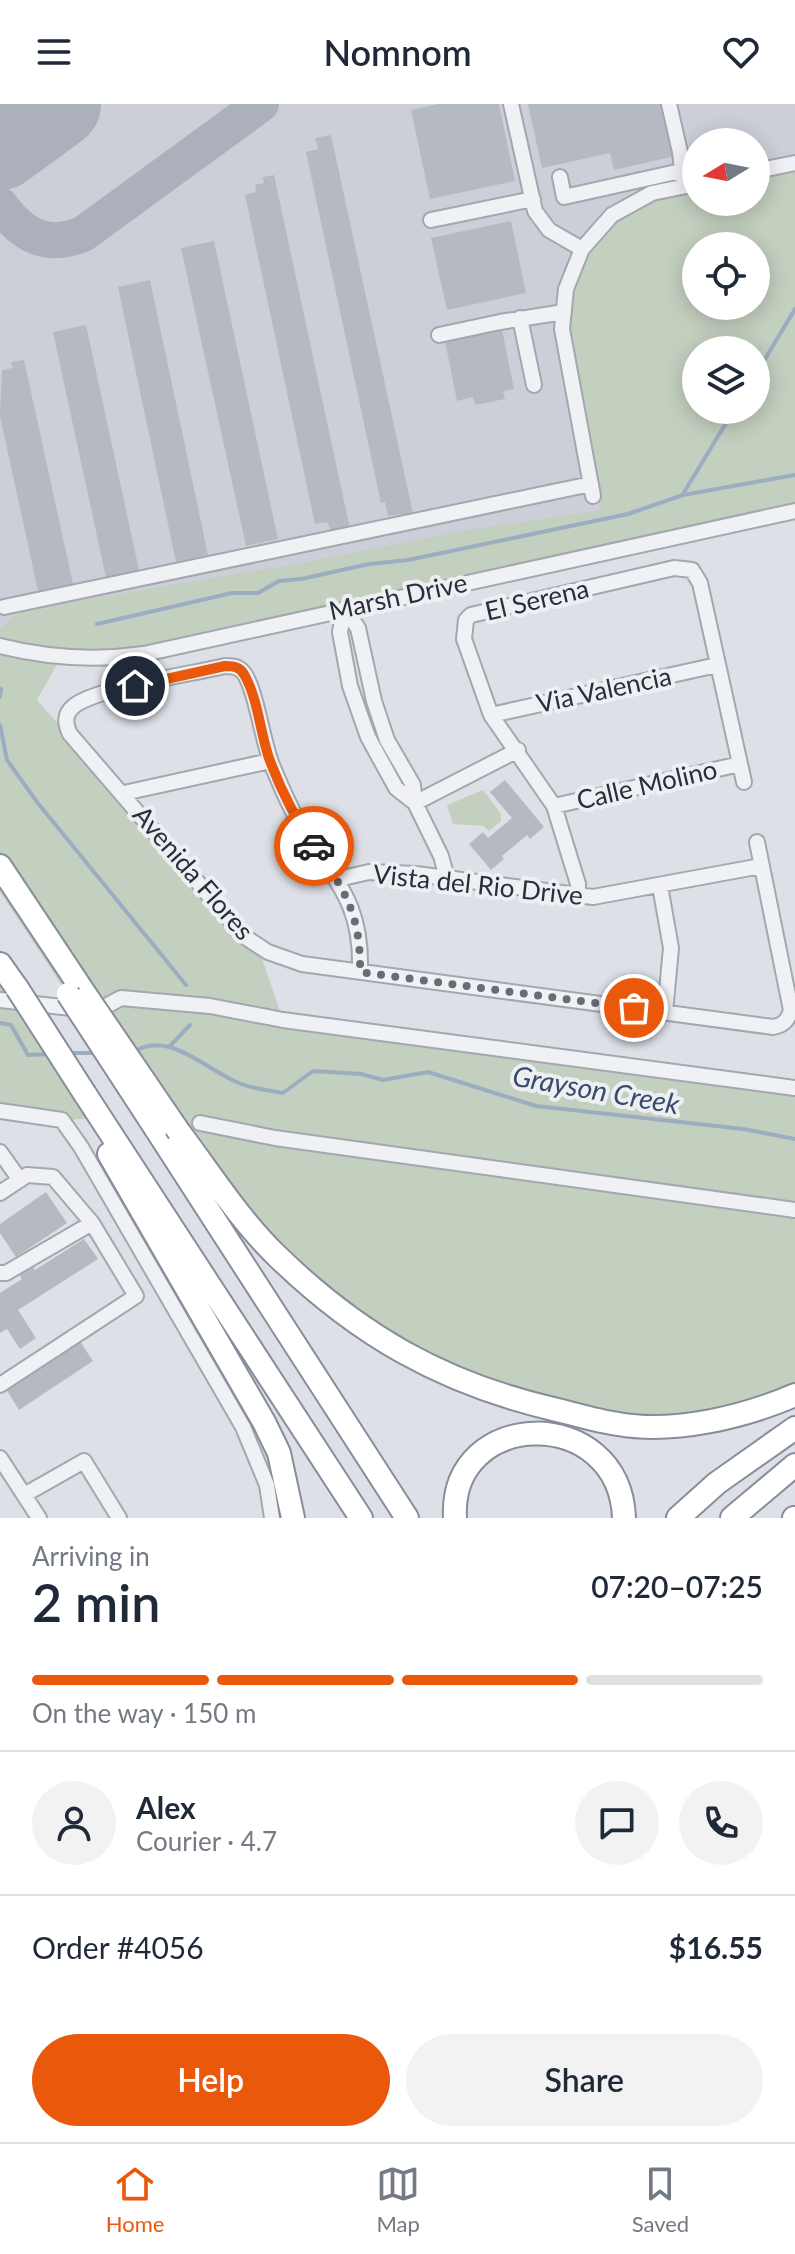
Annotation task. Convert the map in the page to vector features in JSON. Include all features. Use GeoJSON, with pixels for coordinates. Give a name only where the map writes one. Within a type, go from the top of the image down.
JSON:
{"type":"FeatureCollection","features":[{"type":"Feature","properties":{"kind":"highway"},"geometry":{"type":"LineString","coordinates":[[0,866],[156,1129],[407,1518]]}},
{"type":"Feature","properties":{"kind":"highway"},"geometry":{"type":"LineString","coordinates":[[0,892],[78,996],[190,1127],[258,1235],[287,1265],[353,1322],[420,1362],[502,1397],[621,1425],[711,1422],[766,1407],[795,1395]]}},
{"type":"Feature","properties":{"kind":"highway"},"geometry":{"type":"LineString","coordinates":[[0,964],[8,994],[85,1094],[99,1121],[361,1518]]}},
{"type":"Feature","properties":{"kind":"highway"},"geometry":{"type":"LineString","coordinates":[[99,1121],[98,1135],[264,1422],[279,1453],[293,1518]]}},
{"type":"Feature","properties":{"kind":"highway"},"geometry":{"type":"LineString","coordinates":[[678,1518],[717,1483],[795,1428]]}},
{"type":"Feature","properties":{"kind":"highway"},"geometry":{"type":"LineString","coordinates":[[455,1518],[454,1501],[463,1477],[481,1453],[504,1438],[528,1433],[552,1433],[593,1452],[611,1472],[624,1501],[624,1518]]}},
{"type":"Feature","properties":{"kind":"highway"},"geometry":{"type":"LineString","coordinates":[[732,1518],[795,1465]]}},
{"type":"Feature","properties":{"kind":"street"},"geometry":{"type":"LineString","coordinates":[[511,104],[535,211],[549,230],[582,249]]}},
{"type":"Feature","properties":{"kind":"street"},"geometry":{"type":"LineString","coordinates":[[560,177],[564,197],[681,171],[669,104]]}},
{"type":"Feature","properties":{"kind":"street"},"geometry":{"type":"LineString","coordinates":[[770,168],[795,163]]}},
{"type":"Feature","properties":{"kind":"street"},"geometry":{"type":"LineString","coordinates":[[4,607],[592,490],[562,329],[566,289],[582,249],[612,215],[652,193],[682,187]]}},
{"type":"Feature","properties":{"kind":"street"},"geometry":{"type":"LineString","coordinates":[[431,220],[533,199]]}},
{"type":"Feature","properties":{"kind":"street"},"geometry":{"type":"LineString","coordinates":[[439,335],[564,312]]}},
{"type":"Feature","properties":{"kind":"street"},"geometry":{"type":"LineString","coordinates":[[520,318],[534,385]]}},
{"type":"Feature","properties":{"kind":"street","name":"Marsh Drive"},"geometry":{"type":"LineString","coordinates":[[0,646],[60,657],[109,659],[144,654],[795,511]]}},
{"type":"Feature","properties":{"kind":"street","name":"El Serena"},"geometry":{"type":"LineString","coordinates":[[578,896],[578,884],[554,806],[491,715],[464,639],[466,620],[471,615],[674,568],[692,570],[696,575],[744,782]]}},
{"type":"Feature","properties":{"kind":"street"},"geometry":{"type":"LineString","coordinates":[[344,609],[340,632],[350,686],[368,737],[396,788],[415,803],[441,856],[447,878]]}},
{"type":"Feature","properties":{"kind":"street","name":"Via Valencia"},"geometry":{"type":"LineString","coordinates":[[491,715],[717,665]]}},
{"type":"Feature","properties":{"kind":"street","name":"Avenida Flores"},"geometry":{"type":"LineString","coordinates":[[270,761],[245,674],[233,666],[105,693],[74,706],[66,719],[70,734],[248,939],[284,959],[360,972],[773,1027],[785,1022],[791,1010],[761,866]]}},
{"type":"Feature","properties":{"kind":"street"},"geometry":{"type":"LineString","coordinates":[[415,803],[518,750]]}},
{"type":"Feature","properties":{"kind":"street"},"geometry":{"type":"LineString","coordinates":[[124,793],[270,761],[306,834],[338,879],[358,930],[360,972]]}},
{"type":"Feature","properties":{"kind":"street","name":"Calle Molino"},"geometry":{"type":"LineString","coordinates":[[554,806],[740,764]]}},
{"type":"Feature","properties":{"kind":"street"},"geometry":{"type":"LineString","coordinates":[[757,842],[761,866]]}},
{"type":"Feature","properties":{"kind":"street","name":"Vista del Rio Drive"},"geometry":{"type":"LineString","coordinates":[[338,879],[369,872],[416,874],[578,896],[608,896],[761,866]]}},
{"type":"Feature","properties":{"kind":"street"},"geometry":{"type":"LineString","coordinates":[[660,886],[671,948],[665,1012]]}},
{"type":"Feature","properties":{"kind":"street"},"geometry":{"type":"LineString","coordinates":[[8,994],[97,1011],[121,998],[210,1006],[298,1023],[795,1088]]}},
{"type":"Feature","properties":{"kind":"street"},"geometry":{"type":"LineString","coordinates":[[0,1111],[62,1120],[81,1147],[243,1427],[267,1485],[272,1518]]}},
{"type":"Feature","properties":{"kind":"street"},"geometry":{"type":"LineString","coordinates":[[190,1127],[795,1210]]}},
{"type":"Feature","properties":{"kind":"street"},"geometry":{"type":"LineString","coordinates":[[0,1152],[20,1180]]}},
{"type":"Feature","properties":{"kind":"street"},"geometry":{"type":"LineString","coordinates":[[0,1193],[27,1175],[53,1177],[92,1223],[136,1296],[0,1385]]}},
{"type":"Feature","properties":{"kind":"street"},"geometry":{"type":"LineString","coordinates":[[0,1273],[6,1273],[92,1223]]}},
{"type":"Feature","properties":{"kind":"street"},"geometry":{"type":"LineString","coordinates":[[0,1458],[39,1518]]}},
{"type":"Feature","properties":{"kind":"street"},"geometry":{"type":"LineString","coordinates":[[24,1495],[84,1461],[119,1518]]}},
{"type":"Feature","properties":{"kind":"shaded area"},"geometry":{"type":"Polygon","coordinates":[[[0,104],[795,104],[795,163],[770,168],[770,128],[682,128],[682,216],[687,216],[602,510],[0,646],[0,104]]]}},
{"type":"Feature","properties":{"kind":"green space"},"geometry":{"type":"Polygon","coordinates":[[[795,163],[795,510],[144,654],[61,657],[37,700],[258,947],[283,1020],[795,1088],[795,1395],[673,1425],[502,1397],[321,1296],[189,1177],[0,892],[0,629],[20,611],[290,565],[475,529],[602,510],[593,496],[562,329],[582,249],[612,215],[682,189],[682,216],[770,216],[770,168],[795,163]]]}},
{"type":"Feature","properties":{"kind":"green space"},"geometry":{"type":"Polygon","coordinates":[[[483,790],[501,814],[501,821],[489,831],[483,826],[453,824],[447,805],[483,790]]]}},
{"type":"Feature","properties":{"kind":"green space"},"geometry":{"type":"Polygon","coordinates":[[[0,963],[101,1118],[62,1120],[0,1111],[0,963]]]}},
{"type":"Feature","properties":{"kind":"building"},"geometry":{"type":"Polygon","coordinates":[[[439,104],[499,104],[515,181],[430,199],[411,110],[439,104]]]}},
{"type":"Feature","properties":{"kind":"building"},"geometry":{"type":"Polygon","coordinates":[[[528,104],[664,104],[675,156],[614,170],[610,153],[542,168],[528,104]]]}},
{"type":"Feature","properties":{"kind":"building"},"geometry":{"type":"Polygon","coordinates":[[[331,135],[414,518],[401,521],[400,514],[388,516],[385,502],[381,503],[306,152],[318,149],[315,138],[331,135]]]}},
{"type":"Feature","properties":{"kind":"building"},"geometry":{"type":"Polygon","coordinates":[[[274,175],[350,529],[333,533],[327,522],[315,524],[245,195],[256,192],[255,185],[264,183],[263,177],[274,175]]]}},
{"type":"Feature","properties":{"kind":"building"},"geometry":{"type":"Polygon","coordinates":[[[511,221],[526,293],[447,310],[431,238],[511,221]]]}},
{"type":"Feature","properties":{"kind":"building"},"geometry":{"type":"Polygon","coordinates":[[[214,241],[278,539],[246,546],[181,248],[214,241]]]}},
{"type":"Feature","properties":{"kind":"building"},"geometry":{"type":"Polygon","coordinates":[[[150,280],[208,555],[176,562],[118,287],[150,280]]]}},
{"type":"Feature","properties":{"kind":"building"},"geometry":{"type":"Polygon","coordinates":[[[86,325],[139,570],[106,578],[53,332],[86,325]]]}},
{"type":"Feature","properties":{"kind":"building"},"geometry":{"type":"Polygon","coordinates":[[[502,330],[514,389],[503,391],[505,399],[475,405],[473,397],[457,401],[445,341],[502,330]]]}},
{"type":"Feature","properties":{"kind":"building"},"geometry":{"type":"Polygon","coordinates":[[[24,360],[73,584],[38,591],[0,416],[2,370],[13,368],[11,362],[24,360]]]}},
{"type":"Feature","properties":{"kind":"building"},"geometry":{"type":"Polygon","coordinates":[[[505,780],[544,827],[530,839],[527,835],[491,870],[469,844],[483,832],[488,838],[512,818],[490,792],[505,780]]]}},
{"type":"Feature","properties":{"kind":"building"},"geometry":{"type":"Polygon","coordinates":[[[46,1192],[67,1223],[16,1257],[0,1233],[0,1224],[46,1192]]]}},
{"type":"Feature","properties":{"kind":"building"},"geometry":{"type":"Polygon","coordinates":[[[84,1239],[98,1259],[18,1310],[36,1338],[20,1349],[7,1329],[0,1333],[0,1293],[22,1279],[17,1272],[30,1263],[35,1270],[84,1239]]]}},
{"type":"Feature","properties":{"kind":"building"},"geometry":{"type":"Polygon","coordinates":[[[79,1340],[93,1361],[19,1410],[6,1389],[79,1340]]]}},
{"type":"Feature","properties":{"kind":"waterway"},"geometry":{"type":"LineString","coordinates":[[770,351],[795,309]]}},
{"type":"Feature","properties":{"kind":"waterway"},"geometry":{"type":"LineString","coordinates":[[683,494],[726,424]]}},
{"type":"Feature","properties":{"kind":"waterway"},"geometry":{"type":"LineString","coordinates":[[97,624],[232,593],[258,593],[279,581],[408,560],[628,514],[683,495],[795,475]]}},
{"type":"Feature","properties":{"kind":"waterway"},"geometry":{"type":"LineString","coordinates":[[0,697],[1,689]]}},
{"type":"Feature","properties":{"kind":"waterway"},"geometry":{"type":"LineString","coordinates":[[0,725],[7,760],[37,802],[186,985]]}},
{"type":"Feature","properties":{"kind":"waterway","name":"Grayson Creek"},"geometry":{"type":"LineString","coordinates":[[0,1023],[11,1025],[28,1055],[50,1054]]}},
{"type":"Feature","properties":{"kind":"waterway"},"geometry":{"type":"LineString","coordinates":[[170,1046],[190,1025]]}},
{"type":"Feature","properties":{"kind":"waterway","name":"Grayson Creek"},"geometry":{"type":"LineString","coordinates":[[134,1052],[147,1046],[161,1045],[188,1054],[239,1083],[283,1093],[313,1071],[361,1074],[383,1080],[428,1072],[536,1106],[743,1129],[795,1139]]}},
{"type":"Feature","properties":{"kind":"waterway","name":"Grayson Creek"},"geometry":{"type":"LineString","coordinates":[[67,1053],[98,1053]]}},
{"type":"Feature","properties":{"kind":"taxiway"},"geometry":{"type":"LineString","coordinates":[[0,205],[17,225],[36,237],[58,240],[83,234],[261,104]]}},
{"type":"Feature","properties":{"kind":"runway"},"geometry":{"type":"LineString","coordinates":[[0,145],[56,104]]}},
{"type":"Feature","properties":{"kind":"way so far"},"geometry":{"type":"LineString","coordinates":[[314,846],[338,879],[350,904],[358,930],[360,972],[634,1008]]}},
{"type":"Feature","properties":{"kind":"route"},"geometry":{"type":"LineString","coordinates":[[135,686],[225,666],[240,669],[248,683],[270,761],[314,846]]}}]}
